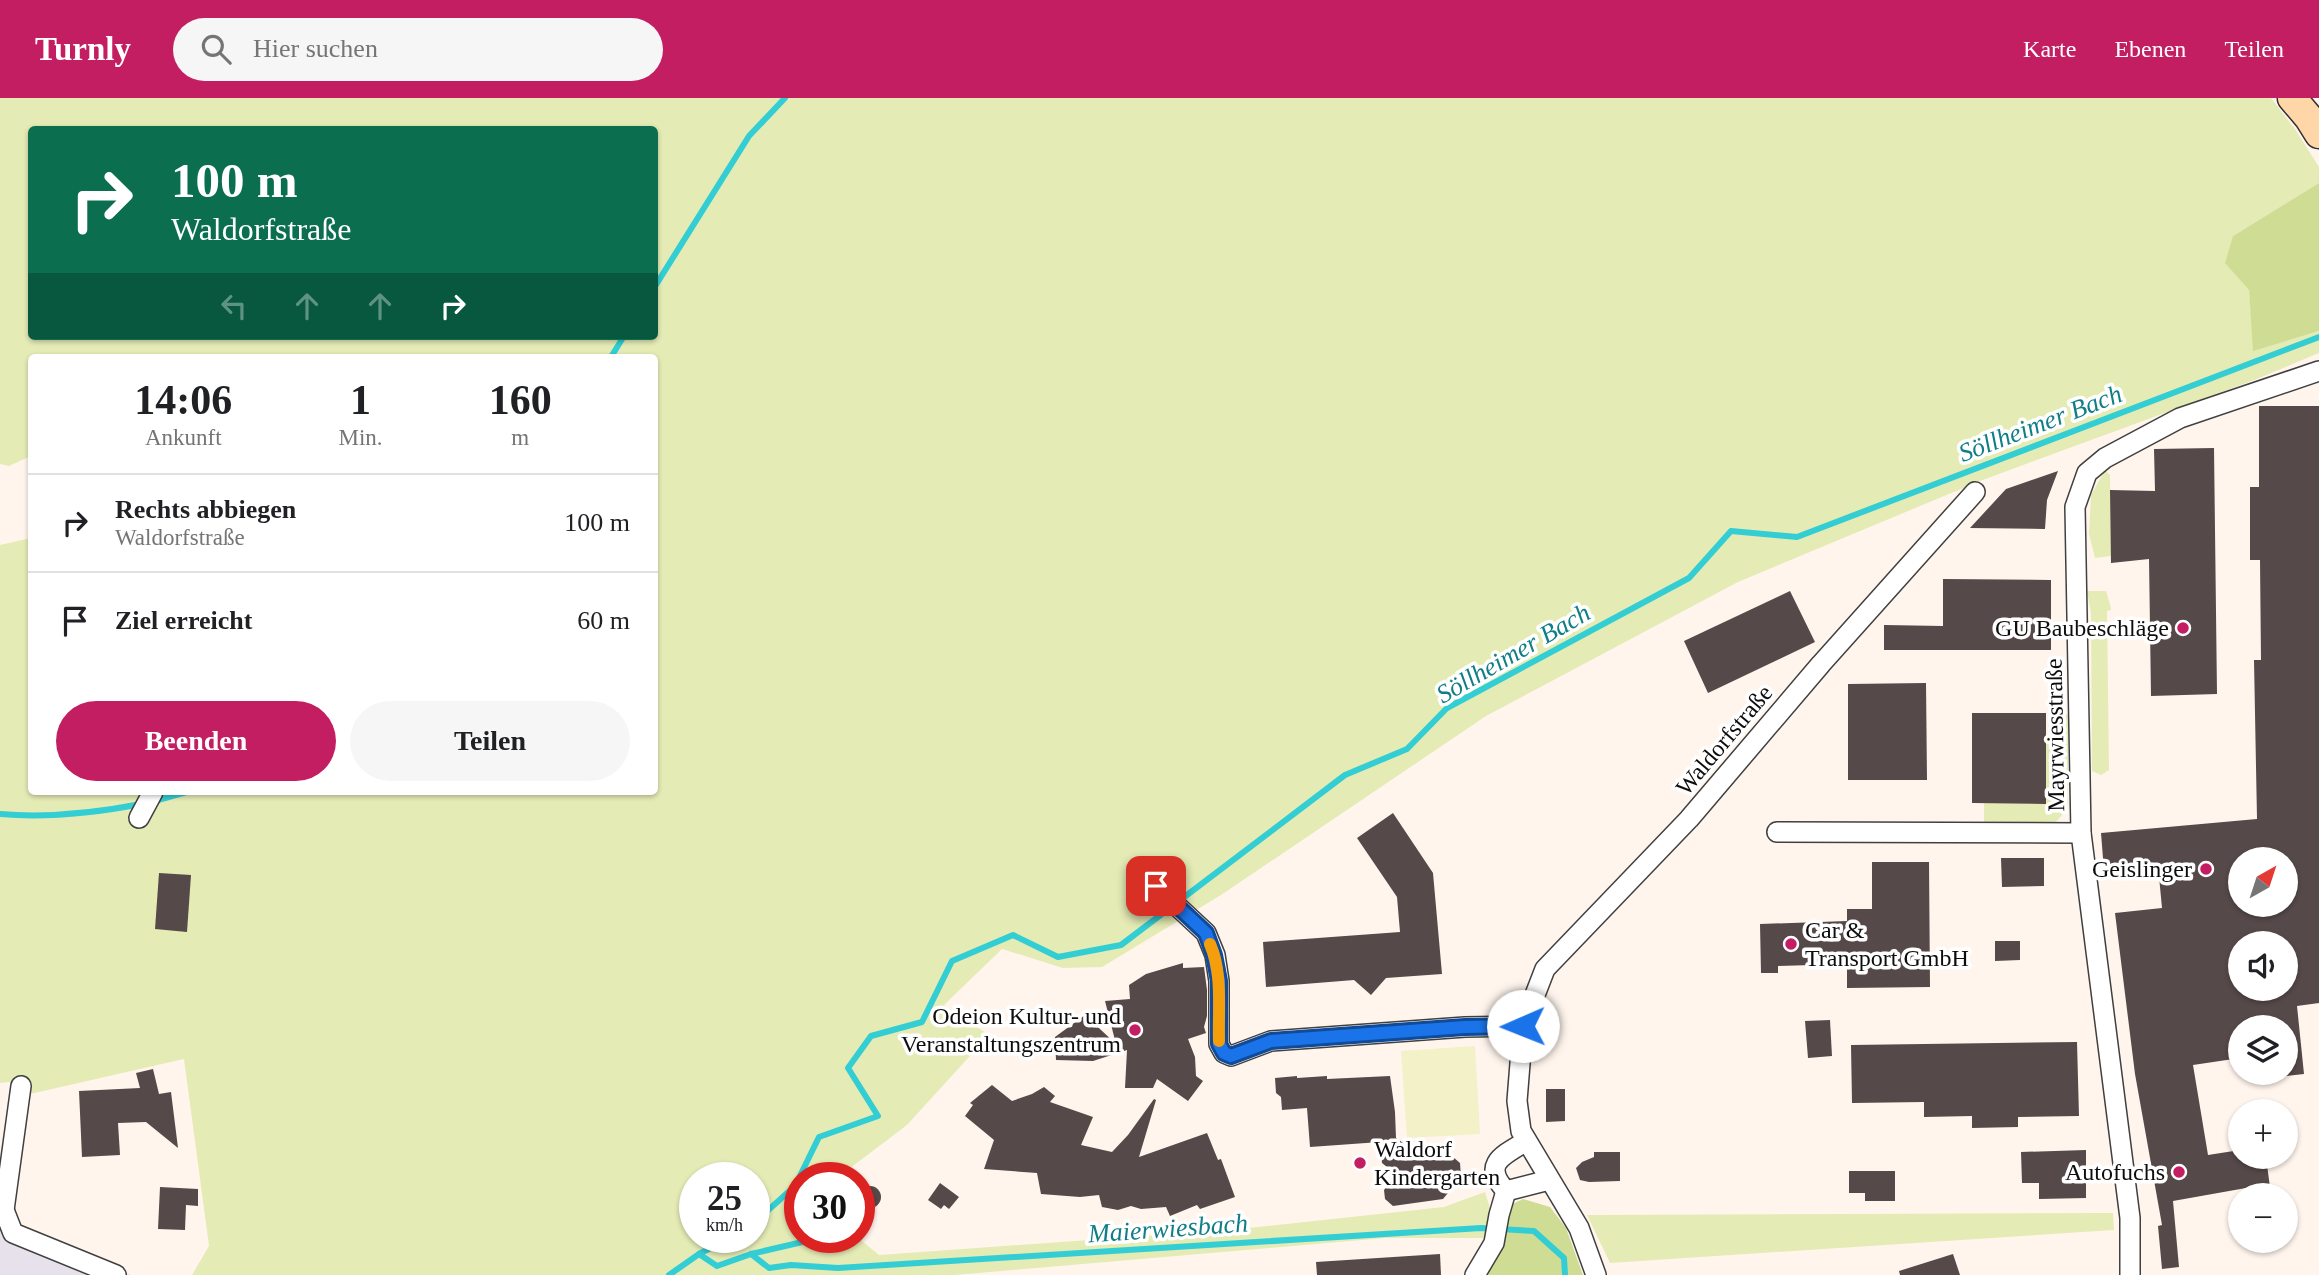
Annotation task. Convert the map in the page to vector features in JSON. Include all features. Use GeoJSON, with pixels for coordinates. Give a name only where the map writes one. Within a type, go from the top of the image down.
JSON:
{"type":"FeatureCollection","features":[{"type":"Feature","properties":{"kind":"street"},"geometry":{"type":"LineString","coordinates":[[2292,98],[2319,134]]}},
{"type":"Feature","properties":{"kind":"street","name":"Mayrwiesstraße"},"geometry":{"type":"LineString","coordinates":[[2130,1275],[2130,1218],[2081,833],[2075,507],[2087,473],[2105,458],[2180,418],[2319,371]]}},
{"type":"Feature","properties":{"kind":"street","name":"Waldorfstraße"},"geometry":{"type":"LineString","coordinates":[[1596,1275],[1579,1228],[1525,1142],[1521,1131],[1517,1101],[1523,1026],[1545,969],[1689,819],[1821,664],[1975,492]]}},
{"type":"Feature","properties":{"kind":"street"},"geometry":{"type":"LineString","coordinates":[[139,818],[151,795]]}},
{"type":"Feature","properties":{"kind":"street","name":"Mayrwiesstraße"},"geometry":{"type":"LineString","coordinates":[[1777,832],[2081,833]]}},
{"type":"Feature","properties":{"kind":"street"},"geometry":{"type":"LineString","coordinates":[[1152,882],[1206,933],[1219,981],[1219,1044],[1224,1053],[1231,1056],[1271,1041],[1465,1027],[1523,1026]]}},
{"type":"Feature","properties":{"kind":"street"},"geometry":{"type":"LineString","coordinates":[[21,1086],[2,1209],[13,1233],[116,1275]]}},
{"type":"Feature","properties":{"kind":"street"},"geometry":{"type":"LineString","coordinates":[[1506,1191],[1495,1180],[1494,1167],[1503,1154],[1525,1142]]}},
{"type":"Feature","properties":{"kind":"street"},"geometry":{"type":"LineString","coordinates":[[1506,1191],[1549,1180]]}},
{"type":"Feature","properties":{"kind":"street"},"geometry":{"type":"LineString","coordinates":[[1475,1275],[1494,1243],[1506,1191]]}},
{"type":"Feature","properties":{"kind":"shaded area"},"geometry":{"type":"Polygon","coordinates":[[[0,1223],[131,1275],[0,1275],[0,1223]]]}},
{"type":"Feature","properties":{"kind":"green space"},"geometry":{"type":"Polygon","coordinates":[[[0,98],[2271,98],[2319,167],[2319,183],[2233,236],[2249,290],[2254,350],[2319,331],[2319,353],[2257,379],[1980,481],[1738,582],[1486,716],[1221,895],[1102,967],[1063,968],[1002,949],[944,1005],[989,1035],[907,1125],[858,1162],[784,1162],[784,1253],[875,1252],[879,1255],[1230,1230],[1444,1207],[1485,1192],[1499,1238],[1385,1238],[955,1275],[192,1275],[209,1246],[184,1059],[30,1094],[18,1081],[0,1083],[0,545],[28,539],[28,795],[658,795],[658,354],[28,354],[28,457],[9,466],[0,464],[0,98]]]}},
{"type":"Feature","properties":{"kind":"green space"},"geometry":{"type":"Polygon","coordinates":[[[2319,183],[2319,331],[2253,351],[2249,290],[2225,263],[2233,236],[2319,183]]]}},
{"type":"Feature","properties":{"kind":"green space"},"geometry":{"type":"Polygon","coordinates":[[[2105,470],[2110,475],[2111,556],[2095,558],[2089,534],[2091,495],[2105,470]]]}},
{"type":"Feature","properties":{"kind":"green space"},"geometry":{"type":"Polygon","coordinates":[[[2087,591],[2106,591],[2111,608],[2107,611],[2109,770],[2101,775],[2092,771],[2091,613],[2087,591]]]}},
{"type":"Feature","properties":{"kind":"green space"},"geometry":{"type":"Polygon","coordinates":[[[2068,714],[2068,808],[2056,822],[1984,823],[1984,803],[2046,803],[2046,736],[2061,734],[2061,715],[2068,714]]]}},
{"type":"Feature","properties":{"kind":"green space"},"geometry":{"type":"Polygon","coordinates":[[[1475,1046],[1480,1134],[1407,1138],[1401,1051],[1475,1046]]]}},
{"type":"Feature","properties":{"kind":"green space"},"geometry":{"type":"Polygon","coordinates":[[[1523,1199],[1550,1207],[1566,1228],[1583,1275],[1483,1275],[1492,1214],[1523,1199]]]}},
{"type":"Feature","properties":{"kind":"green space"},"geometry":{"type":"Polygon","coordinates":[[[2113,1213],[2114,1230],[1610,1263],[1587,1215],[2113,1213]]]}},
{"type":"Feature","properties":{"kind":"building","name":"Geislinger"},"geometry":{"type":"Polygon","coordinates":[[[2259,406],[2319,406],[2319,1003],[2297,1006],[2298,1015],[2228,1015],[2228,1060],[2193,1065],[2208,1155],[2228,1152],[2228,1169],[2268,1169],[2269,1183],[2228,1183],[2228,1191],[2173,1201],[2179,1267],[2162,1269],[2158,1226],[2162,1225],[2135,1074],[2115,913],[2162,908],[2158,866],[2104,871],[2101,833],[2257,819],[2254,660],[2261,660],[2260,560],[2250,560],[2250,487],[2259,487],[2259,406]]]}},
{"type":"Feature","properties":{"kind":"building","name":"GU Baubeschläge"},"geometry":{"type":"Polygon","coordinates":[[[2214,448],[2217,694],[2151,696],[2149,559],[2111,563],[2110,490],[2155,491],[2154,449],[2214,448]]]}},
{"type":"Feature","properties":{"kind":"building"},"geometry":{"type":"Polygon","coordinates":[[[2058,471],[2047,500],[2045,529],[1970,528],[2006,489],[2058,471]]]}},
{"type":"Feature","properties":{"kind":"building"},"geometry":{"type":"Polygon","coordinates":[[[1943,579],[2051,580],[2051,650],[1884,650],[1884,625],[1943,626],[1943,579]]]}},
{"type":"Feature","properties":{"kind":"building"},"geometry":{"type":"Polygon","coordinates":[[[1790,591],[1815,642],[1708,693],[1684,641],[1790,591]]]}},
{"type":"Feature","properties":{"kind":"building"},"geometry":{"type":"Polygon","coordinates":[[[1926,683],[1927,780],[1848,780],[1848,684],[1926,683]]]}},
{"type":"Feature","properties":{"kind":"building"},"geometry":{"type":"Polygon","coordinates":[[[1972,713],[2046,713],[2046,804],[1972,803],[1972,713]]]}},
{"type":"Feature","properties":{"kind":"building"},"geometry":{"type":"Polygon","coordinates":[[[1393,813],[1433,873],[1442,974],[1386,978],[1371,995],[1354,980],[1266,987],[1263,942],[1400,932],[1397,897],[1357,838],[1393,813]]]}},
{"type":"Feature","properties":{"kind":"building"},"geometry":{"type":"Polygon","coordinates":[[[2001,858],[2044,858],[2044,886],[2002,887],[2001,858]]]}},
{"type":"Feature","properties":{"kind":"building"},"geometry":{"type":"Polygon","coordinates":[[[1872,862],[1929,862],[1930,987],[1847,988],[1847,964],[1778,966],[1778,973],[1761,973],[1760,924],[1847,921],[1847,909],[1872,909],[1872,862]]]}},
{"type":"Feature","properties":{"kind":"building"},"geometry":{"type":"Polygon","coordinates":[[[159,873],[191,875],[187,932],[155,929],[159,873]]]}},
{"type":"Feature","properties":{"kind":"building"},"geometry":{"type":"Polygon","coordinates":[[[1995,941],[2020,941],[2020,960],[1995,961],[1995,941]]]}},
{"type":"Feature","properties":{"kind":"building","name":"Odeion Kultur- und Veranstaltungszentrum"},"geometry":{"type":"Polygon","coordinates":[[[1183,963],[1183,968],[1204,967],[1207,990],[1207,1016],[1204,1027],[1206,1033],[1188,1039],[1195,1057],[1196,1076],[1203,1081],[1188,1101],[1157,1079],[1153,1088],[1125,1088],[1127,1050],[1093,1061],[1056,1060],[1055,1037],[1085,1015],[1116,1044],[1105,1001],[1130,999],[1129,985],[1146,974],[1183,963]]]}},
{"type":"Feature","properties":{"kind":"building","name":"Geislinger"},"geometry":{"type":"Polygon","coordinates":[[[2298,1016],[2304,1074],[2298,1075],[2298,1016]]]}},
{"type":"Feature","properties":{"kind":"building"},"geometry":{"type":"Polygon","coordinates":[[[1830,1020],[1832,1056],[1808,1058],[1805,1021],[1830,1020]]]}},
{"type":"Feature","properties":{"kind":"building"},"geometry":{"type":"Polygon","coordinates":[[[2077,1042],[2079,1116],[2018,1117],[2018,1127],[1972,1128],[1972,1116],[1924,1117],[1924,1102],[1852,1103],[1851,1045],[2077,1042]]]}},
{"type":"Feature","properties":{"kind":"building"},"geometry":{"type":"Polygon","coordinates":[[[153,1069],[159,1094],[171,1092],[178,1148],[146,1122],[118,1123],[120,1155],[82,1157],[79,1091],[140,1088],[136,1073],[153,1069]]]}},
{"type":"Feature","properties":{"kind":"building"},"geometry":{"type":"Polygon","coordinates":[[[1327,1076],[1327,1079],[1390,1076],[1396,1138],[1409,1147],[1439,1145],[1460,1163],[1461,1177],[1443,1199],[1393,1206],[1385,1199],[1384,1190],[1397,1175],[1382,1163],[1380,1142],[1310,1147],[1307,1108],[1282,1110],[1281,1097],[1276,1093],[1275,1078],[1327,1076]]]}},
{"type":"Feature","properties":{"kind":"building"},"geometry":{"type":"Polygon","coordinates":[[[992,1085],[1012,1101],[1044,1087],[1055,1096],[1050,1102],[1093,1117],[1081,1145],[1112,1152],[1154,1099],[1156,1100],[1139,1157],[1207,1133],[1218,1160],[1221,1159],[1235,1197],[1200,1209],[1197,1205],[1170,1216],[1166,1207],[1141,1209],[1131,1206],[1118,1210],[1102,1207],[1099,1195],[1080,1197],[1041,1194],[1037,1173],[984,1169],[994,1140],[965,1116],[973,1105],[970,1103],[992,1085]]]}},
{"type":"Feature","properties":{"kind":"building"},"geometry":{"type":"Polygon","coordinates":[[[1546,1089],[1565,1089],[1565,1121],[1546,1122],[1546,1089]]]}},
{"type":"Feature","properties":{"kind":"building"},"geometry":{"type":"Polygon","coordinates":[[[2086,1150],[2086,1198],[2039,1199],[2039,1183],[2022,1183],[2021,1152],[2086,1150]]]}},
{"type":"Feature","properties":{"kind":"building"},"geometry":{"type":"Polygon","coordinates":[[[1594,1152],[1620,1152],[1620,1181],[1580,1180],[1576,1168],[1594,1157],[1594,1152]]]}},
{"type":"Feature","properties":{"kind":"building"},"geometry":{"type":"Polygon","coordinates":[[[1849,1171],[1895,1171],[1895,1201],[1865,1201],[1865,1193],[1849,1193],[1849,1171]]]}},
{"type":"Feature","properties":{"kind":"building"},"geometry":{"type":"Polygon","coordinates":[[[940,1183],[959,1197],[949,1209],[944,1205],[941,1209],[928,1200],[940,1183]]]}},
{"type":"Feature","properties":{"kind":"building"},"geometry":{"type":"Polygon","coordinates":[[[160,1187],[198,1189],[198,1206],[186,1205],[185,1230],[158,1229],[160,1187]]]}},
{"type":"Feature","properties":{"kind":"building"},"geometry":{"type":"Polygon","coordinates":[[[875,1188],[880,1193],[880,1201],[875,1206],[875,1188]]]}},
{"type":"Feature","properties":{"kind":"building"},"geometry":{"type":"Polygon","coordinates":[[[1440,1254],[1441,1275],[1317,1275],[1316,1262],[1440,1254]]]}},
{"type":"Feature","properties":{"kind":"building"},"geometry":{"type":"Polygon","coordinates":[[[1953,1254],[1960,1275],[1900,1275],[1899,1271],[1953,1254]]]}},
{"type":"Feature","properties":{"kind":"waterway"},"geometry":{"type":"LineString","coordinates":[[658,282],[749,136],[785,98]]}},
{"type":"Feature","properties":{"kind":"waterway","name":"Söllheimer Bach"},"geometry":{"type":"LineString","coordinates":[[770,1209],[795,1186],[819,1137],[878,1116],[848,1068],[871,1036],[922,1022],[952,961],[1013,935],[1058,957],[1121,945],[1345,775],[1407,749],[1447,708],[1689,578],[1731,531],[1797,537],[2319,337]]}},
{"type":"Feature","properties":{"kind":"waterway"},"geometry":{"type":"LineString","coordinates":[[613,354],[622,340]]}},
{"type":"Feature","properties":{"kind":"waterway"},"geometry":{"type":"LineString","coordinates":[[151,802],[176,795]]}},
{"type":"Feature","properties":{"kind":"waterway"},"geometry":{"type":"LineString","coordinates":[[0,814],[71,814],[141,804]]}},
{"type":"Feature","properties":{"kind":"waterway","name":"Maierwiesbach"},"geometry":{"type":"LineString","coordinates":[[751,1254],[769,1268],[791,1265],[838,1268],[1481,1228],[1534,1231],[1564,1258],[1565,1275]]}},
{"type":"Feature","properties":{"kind":"waterway","name":"Söllheimer Bach"},"geometry":{"type":"LineString","coordinates":[[699,1254],[717,1266],[784,1246]]}},
{"type":"Feature","properties":{"kind":"waterway","name":"Söllheimer Bach"},"geometry":{"type":"LineString","coordinates":[[669,1275],[701,1253]]}},
{"type":"Feature","properties":{"kind":"slow traffic"},"geometry":{"type":"LineString","coordinates":[[1210,944],[1219,981],[1219,1041]]}},
{"type":"Feature","properties":{"kind":"place","name":"GU Baubeschläge"},"geometry":{"type":"Point","coordinates":[2183,628]}},
{"type":"Feature","properties":{"kind":"place","name":"Geislinger"},"geometry":{"type":"Point","coordinates":[2206,869]}},
{"type":"Feature","properties":{"kind":"place","name":"Car & Transport GmbH"},"geometry":{"type":"Point","coordinates":[1791,944]}},
{"type":"Feature","properties":{"kind":"place","name":"Odeion Kultur- und Veranstaltungszentrum"},"geometry":{"type":"Point","coordinates":[1135,1030]}},
{"type":"Feature","properties":{"kind":"place","name":"Waldorf Kindergarten"},"geometry":{"type":"Point","coordinates":[1360,1163]}},
{"type":"Feature","properties":{"kind":"place","name":"Autofuchs"},"geometry":{"type":"Point","coordinates":[2179,1172]}},
{"type":"Feature","properties":{"kind":"route"},"geometry":{"type":"LineString","coordinates":[[1156,886],[1206,933],[1219,981],[1219,1044],[1224,1053],[1231,1056],[1271,1041],[1465,1027],[1523,1026]]}}]}
